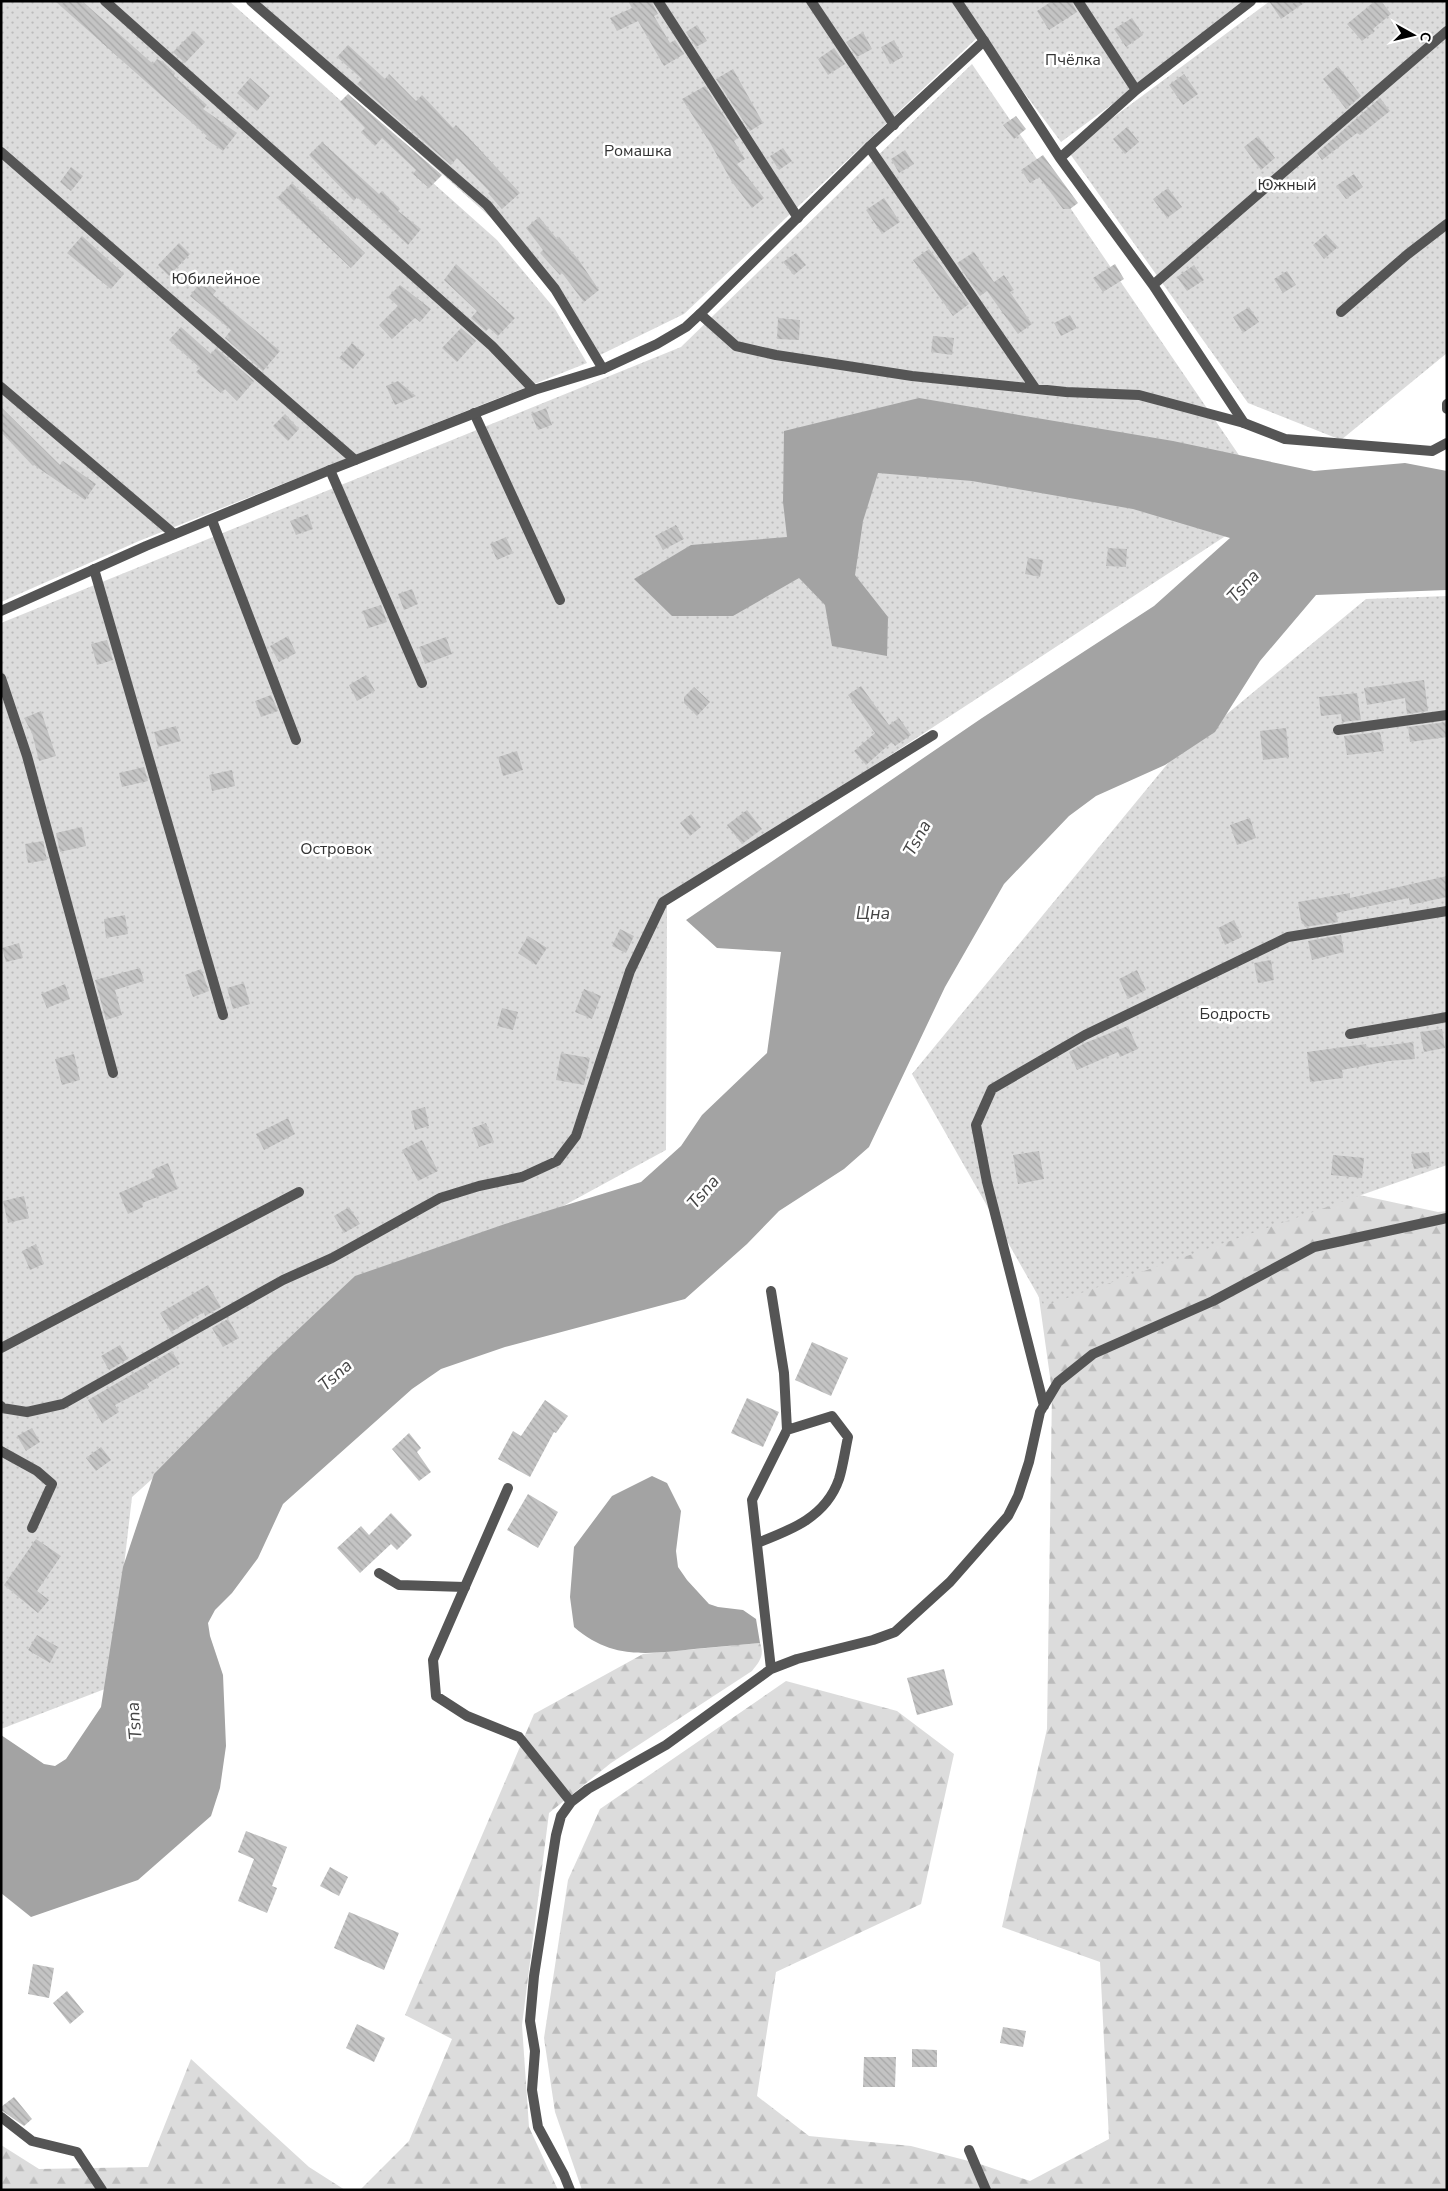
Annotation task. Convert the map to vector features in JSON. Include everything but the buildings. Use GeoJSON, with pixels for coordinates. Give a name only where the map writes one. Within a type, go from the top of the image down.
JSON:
{"type":"FeatureCollection","features":[{"type":"Feature","properties":{"kind":"street"},"geometry":{"type":"LineString","coordinates":[[105,1],[492,346],[534,390]]}},
{"type":"Feature","properties":{"kind":"street"},"geometry":{"type":"LineString","coordinates":[[251,1],[487,205],[555,289],[602,369]]}},
{"type":"Feature","properties":{"kind":"street"},"geometry":{"type":"LineString","coordinates":[[658,1],[798,218]]}},
{"type":"Feature","properties":{"kind":"street"},"geometry":{"type":"LineString","coordinates":[[811,1],[894,125]]}},
{"type":"Feature","properties":{"kind":"street"},"geometry":{"type":"LineString","coordinates":[[957,1],[1060,158],[1152,285],[1244,423]]}},
{"type":"Feature","properties":{"kind":"street"},"geometry":{"type":"LineString","coordinates":[[1078,1],[1136,90]]}},
{"type":"Feature","properties":{"kind":"street"},"geometry":{"type":"LineString","coordinates":[[1060,158],[1136,90],[1251,1]]}},
{"type":"Feature","properties":{"kind":"street"},"geometry":{"type":"LineString","coordinates":[[1152,285],[1447,31]]}},
{"type":"Feature","properties":{"kind":"street"},"geometry":{"type":"LineString","coordinates":[[1,611],[174,534],[330,470],[534,390],[602,369],[657,344],[686,327],[870,147],[984,41]]}},
{"type":"Feature","properties":{"kind":"street"},"geometry":{"type":"LineString","coordinates":[[870,147],[1036,388]]}},
{"type":"Feature","properties":{"kind":"street"},"geometry":{"type":"LineString","coordinates":[[1,152],[355,460]]}},
{"type":"Feature","properties":{"kind":"street"},"geometry":{"type":"LineString","coordinates":[[1340,312],[1408,254],[1447,224]]}},
{"type":"Feature","properties":{"kind":"street"},"geometry":{"type":"LineString","coordinates":[[700,314],[736,346],[776,355],[912,376],[1036,388],[1139,395],[1244,423],[1285,439],[1432,451],[1447,443]]}},
{"type":"Feature","properties":{"kind":"street"},"geometry":{"type":"LineString","coordinates":[[1,387],[174,534]]}},
{"type":"Feature","properties":{"kind":"street"},"geometry":{"type":"LineString","coordinates":[[1447,404],[1447,409]]}},
{"type":"Feature","properties":{"kind":"street"},"geometry":{"type":"LineString","coordinates":[[474,413],[560,600]]}},
{"type":"Feature","properties":{"kind":"street"},"geometry":{"type":"LineString","coordinates":[[330,470],[422,683]]}},
{"type":"Feature","properties":{"kind":"street"},"geometry":{"type":"LineString","coordinates":[[212,520],[296,740]]}},
{"type":"Feature","properties":{"kind":"street"},"geometry":{"type":"LineString","coordinates":[[94,569],[223,1015]]}},
{"type":"Feature","properties":{"kind":"street"},"geometry":{"type":"LineString","coordinates":[[1,678],[27,756],[113,1073]]}},
{"type":"Feature","properties":{"kind":"street"},"geometry":{"type":"LineString","coordinates":[[1338,730],[1447,715]]}},
{"type":"Feature","properties":{"kind":"street"},"geometry":{"type":"LineString","coordinates":[[2,1408],[27,1412],[63,1404],[283,1280],[332,1258],[440,1198],[479,1186],[522,1177],[557,1162],[576,1136],[630,971],[663,902],[933,735]]}},
{"type":"Feature","properties":{"kind":"street"},"geometry":{"type":"LineString","coordinates":[[1044,1406],[987,1182],[976,1125],[992,1089],[1085,1035],[1288,937],[1447,911]]}},
{"type":"Feature","properties":{"kind":"street"},"geometry":{"type":"LineString","coordinates":[[1350,1034],[1447,1017]]}},
{"type":"Feature","properties":{"kind":"street"},"geometry":{"type":"LineString","coordinates":[[1,1348],[299,1192]]}},
{"type":"Feature","properties":{"kind":"street"},"geometry":{"type":"LineString","coordinates":[[570,2190],[538,2127],[535,2115],[532,2090],[535,2051],[530,2021],[534,1976],[556,1835],[561,1816],[571,1802],[588,1789],[666,1745],[771,1669],[797,1659],[873,1640],[895,1632],[950,1582],[1008,1516],[1018,1496],[1029,1462],[1040,1412],[1058,1382],[1094,1354],[1213,1301],[1307,1250],[1338,1240],[1365,1237],[1447,1218]]}},
{"type":"Feature","properties":{"kind":"street"},"geometry":{"type":"LineString","coordinates":[[771,1669],[752,1500],[787,1430],[784,1373],[772,1291]]}},
{"type":"Feature","properties":{"kind":"street"},"geometry":{"type":"LineString","coordinates":[[757,1543],[793,1530],[821,1511],[839,1480],[848,1437],[832,1416],[787,1430]]}},
{"type":"Feature","properties":{"kind":"street"},"geometry":{"type":"LineString","coordinates":[[1,1451],[37,1471],[52,1484],[32,1528]]}},
{"type":"Feature","properties":{"kind":"street"},"geometry":{"type":"LineString","coordinates":[[508,1488],[433,1660],[436,1696],[467,1716],[519,1737],[571,1802]]}},
{"type":"Feature","properties":{"kind":"street"},"geometry":{"type":"LineString","coordinates":[[379,1573],[399,1585],[465,1587]]}},
{"type":"Feature","properties":{"kind":"street"},"geometry":{"type":"LineString","coordinates":[[1,2117],[32,2141],[77,2152],[102,2190]]}},
{"type":"Feature","properties":{"kind":"street"},"geometry":{"type":"LineString","coordinates":[[969,2150],[986,2190]]}},
{"type":"Feature","properties":{"kind":"green space","name":"Юбилейное"},"geometry":{"type":"Polygon","coordinates":[[[1,1],[229,1],[497,240],[555,309],[587,363],[139,541],[1,602],[1,1]]]}},
{"type":"Feature","properties":{"kind":"green space","name":"Ромашка"},"geometry":{"type":"Polygon","coordinates":[[[249,1],[955,1],[979,36],[684,314],[598,356],[508,233],[249,1]]]}},
{"type":"Feature","properties":{"kind":"green space","name":"Пчёлка"},"geometry":{"type":"Polygon","coordinates":[[[959,1],[1252,1],[1061,142],[990,47],[959,1]]]}},
{"type":"Feature","properties":{"kind":"green space","name":"Южный"},"geometry":{"type":"Polygon","coordinates":[[[1270,1],[1447,1],[1447,353],[1341,440],[1248,403],[1068,151],[1270,1]]]}},
{"type":"Feature","properties":{"kind":"green space","name":"Островок"},"geometry":{"type":"Polygon","coordinates":[[[972,64],[1273,505],[667,901],[666,1150],[293,1353],[132,1497],[110,1687],[1,1729],[1,623],[681,347],[972,64]]]}},
{"type":"Feature","properties":{"kind":"green space","name":"Бодрость"},"geometry":{"type":"Polygon","coordinates":[[[1447,596],[1447,1165],[1044,1306],[912,1074],[1169,762],[1366,599],[1447,596]]]}},
{"type":"Feature","properties":{"kind":"green space"},"geometry":{"type":"Polygon","coordinates":[[[1304,1183],[1438,1212],[1447,1211],[1447,2190],[582,2190],[555,2112],[544,2038],[568,1880],[600,1809],[786,1681],[897,1711],[954,1754],[921,1904],[776,1972],[757,2096],[809,2136],[911,2146],[980,2164],[1030,2181],[1109,2139],[1100,1962],[1002,1927],[1047,1729],[1052,1391],[1032,1248],[1304,1183]]]}},
{"type":"Feature","properties":{"kind":"green space"},"geometry":{"type":"Polygon","coordinates":[[[760,1643],[762,1655],[752,1671],[611,1763],[549,1813],[522,2025],[529,2127],[558,2190],[360,2190],[409,2141],[452,2039],[405,2015],[534,1714],[643,1654],[760,1643]]]}},
{"type":"Feature","properties":{"kind":"green space"},"geometry":{"type":"Polygon","coordinates":[[[191,2059],[309,2167],[345,2190],[1,2190],[1,2145],[39,2169],[148,2167],[191,2059]]]}},
{"type":"Feature","properties":{"kind":"water","name":"Цна"},"geometry":{"type":"Polygon","coordinates":[[[919,398],[1173,441],[1314,471],[1405,463],[1447,471],[1447,590],[1316,595],[1260,661],[1215,732],[1165,765],[1096,796],[1069,816],[1004,884],[945,987],[869,1147],[844,1169],[779,1211],[747,1244],[685,1299],[505,1347],[441,1369],[412,1389],[283,1504],[258,1558],[232,1593],[215,1610],[208,1623],[210,1636],[223,1675],[226,1746],[220,1788],[211,1816],[138,1880],[31,1917],[1,1893],[1,1735],[44,1764],[55,1766],[66,1759],[101,1707],[123,1567],[154,1474],[270,1356],[355,1276],[505,1224],[641,1182],[681,1146],[702,1115],[767,1053],[781,952],[717,948],[686,920],[982,718],[1154,606],[1230,538],[1133,509],[972,481],[878,473],[863,521],[855,575],[888,617],[887,656],[832,646],[825,605],[799,578],[733,616],[672,616],[634,579],[691,545],[787,537],[783,502],[784,431],[919,398]]]}},
{"type":"Feature","properties":{"kind":"water"},"geometry":{"type":"Polygon","coordinates":[[[652,1476],[667,1483],[681,1511],[676,1551],[678,1567],[709,1604],[743,1610],[756,1619],[760,1643],[661,1652],[631,1652],[602,1645],[588,1638],[574,1627],[570,1597],[574,1547],[612,1496],[652,1476]]]}},
{"type":"Feature","properties":{"kind":"water label","name":"Tsna"},"geometry":{"type":"Point","coordinates":[1243,586]}},
{"type":"Feature","properties":{"kind":"water label","name":"Tsna"},"geometry":{"type":"Point","coordinates":[917,838]}},
{"type":"Feature","properties":{"kind":"water label","name":"Tsna"},"geometry":{"type":"Point","coordinates":[703,1192]}},
{"type":"Feature","properties":{"kind":"water label","name":"Tsna"},"geometry":{"type":"Point","coordinates":[335,1375]}},
{"type":"Feature","properties":{"kind":"water label","name":"Tsna"},"geometry":{"type":"Point","coordinates":[134,1721]}}]}
